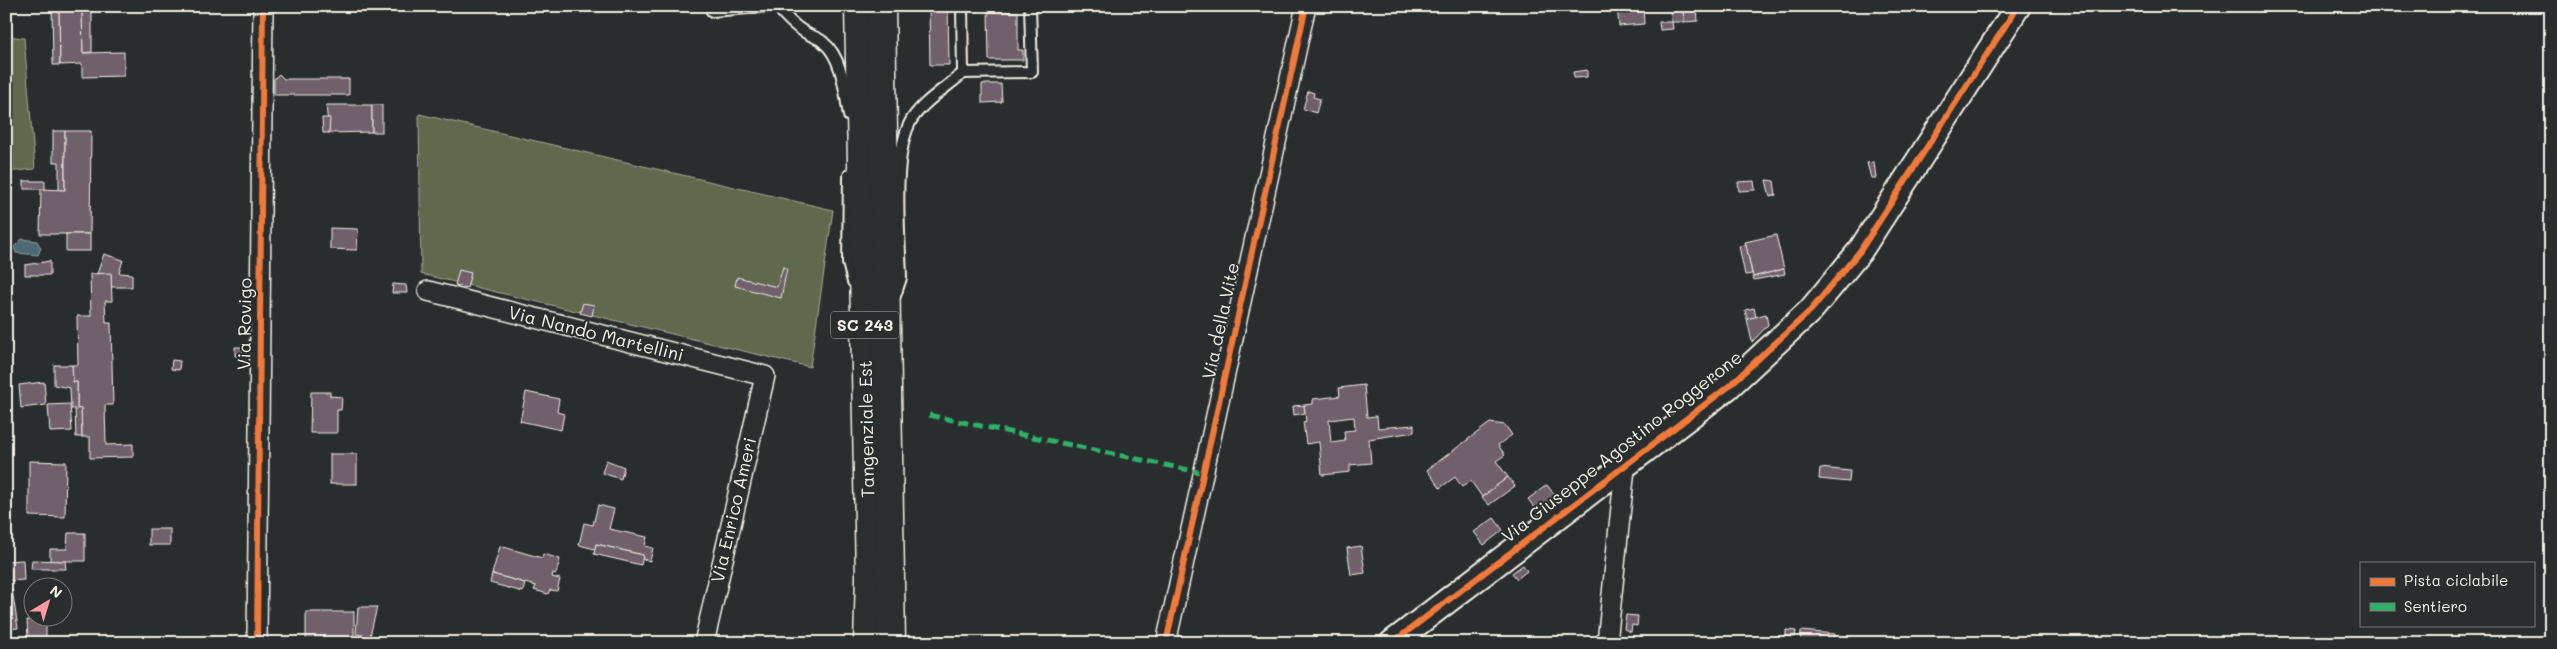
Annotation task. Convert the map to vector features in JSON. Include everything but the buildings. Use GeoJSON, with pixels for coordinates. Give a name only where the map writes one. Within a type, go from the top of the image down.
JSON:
{"type":"FeatureCollection","features":[{"type":"Feature","properties":{"kind":"highway","name":"Tangenziale Est"},"geometry":{"type":"LineString","coordinates":[[859,6],[891,643]]}},
{"type":"Feature","properties":{"kind":"highway","name":"Tangenziale Est"},"geometry":{"type":"LineString","coordinates":[[868,643],[881,6]]}},
{"type":"Feature","properties":{"kind":"street","name":"Via Rovigo"},"geometry":{"type":"LineString","coordinates":[[257,643],[263,6]]}},
{"type":"Feature","properties":{"kind":"street","name":"Via della Vite"},"geometry":{"type":"LineString","coordinates":[[1166,643],[1306,6]]}},
{"type":"Feature","properties":{"kind":"street","name":"Via Giuseppe Agostino Roggerone"},"geometry":{"type":"LineString","coordinates":[[1392,643],[1625,468],[1728,387],[1811,310],[1860,251],[2018,6]]}},
{"type":"Feature","properties":{"kind":"street","name":"Via Nando Martellini"},"geometry":{"type":"LineString","coordinates":[[428,291],[765,376]]}},
{"type":"Feature","properties":{"kind":"street","name":"Via Enrico Ameri"},"geometry":{"type":"LineString","coordinates":[[704,643],[765,376]]}},
{"type":"Feature","properties":{"kind":"street"},"geometry":{"type":"LineString","coordinates":[[1607,643],[1625,468]]}},
{"type":"Feature","properties":{"kind":"lane"},"geometry":{"type":"LineString","coordinates":[[712,6],[712,11],[776,6],[786,18],[804,32],[824,43],[835,59],[844,85],[849,126]]}},
{"type":"Feature","properties":{"kind":"lane"},"geometry":{"type":"LineString","coordinates":[[962,6],[963,73]]}},
{"type":"Feature","properties":{"kind":"lane"},"geometry":{"type":"LineString","coordinates":[[876,324],[901,278],[900,161],[905,136],[912,119],[931,98],[944,91],[963,73],[1032,72],[1030,6]]}},
{"type":"Feature","properties":{"kind":"lane"},"geometry":{"type":"LineString","coordinates":[[849,165],[848,263],[876,324]]}},
{"type":"Feature","properties":{"kind":"green space"},"geometry":{"type":"Polygon","coordinates":[[[6,36],[24,38],[35,169],[6,172],[6,36]]]}},
{"type":"Feature","properties":{"kind":"green space"},"geometry":{"type":"Polygon","coordinates":[[[419,114],[833,210],[810,367],[421,274],[419,114]]]}},
{"type":"Feature","properties":{"kind":"water"},"geometry":{"type":"Polygon","coordinates":[[[22,239],[37,241],[41,248],[38,255],[16,253],[14,247],[22,239]]]}},
{"type":"Feature","properties":{"kind":"marked path"},"geometry":{"type":"LineString","coordinates":[[929,415],[1203,473]]}},
{"type":"Feature","properties":{"kind":"cycle path"},"geometry":{"type":"LineString","coordinates":[[257,643],[263,6]]}},
{"type":"Feature","properties":{"kind":"cycle path"},"geometry":{"type":"LineString","coordinates":[[1166,643],[1306,6]]}},
{"type":"Feature","properties":{"kind":"cycle path"},"geometry":{"type":"LineString","coordinates":[[1392,643],[1728,387],[1811,310],[1860,251],[2018,6]]}}]}
